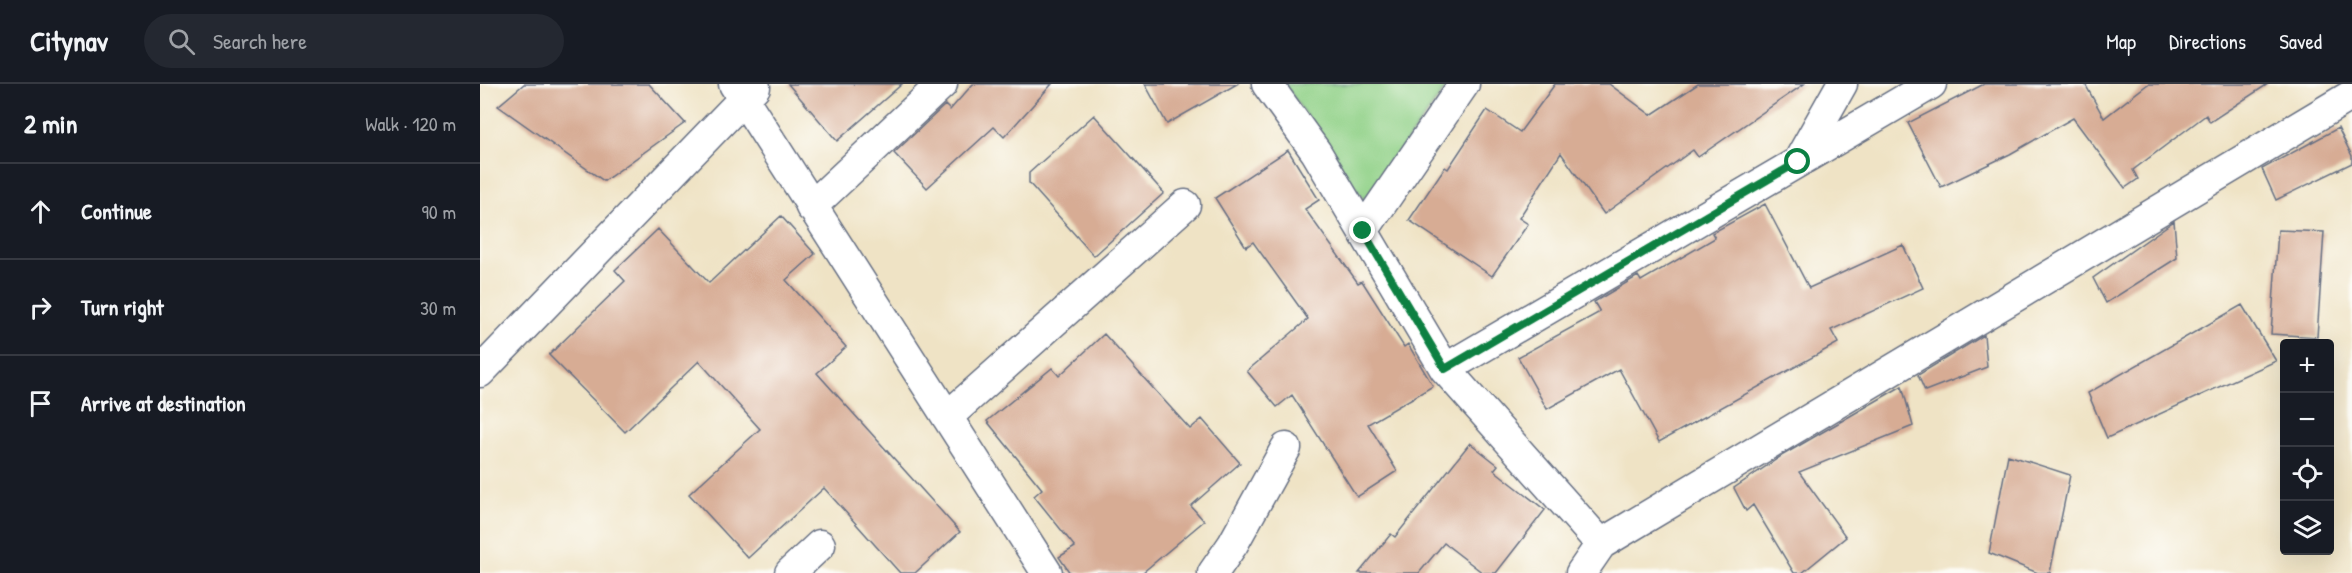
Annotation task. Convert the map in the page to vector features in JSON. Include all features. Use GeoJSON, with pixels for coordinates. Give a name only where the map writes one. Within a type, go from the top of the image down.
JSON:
{"type":"FeatureCollection","features":[{"type":"Feature","properties":{"kind":"street"},"geometry":{"type":"LineString","coordinates":[[811,207],[942,84]]}},
{"type":"Feature","properties":{"kind":"street"},"geometry":{"type":"LineString","coordinates":[[1267,84],[1316,152],[1445,369],[1601,544]]}},
{"type":"Feature","properties":{"kind":"street"},"geometry":{"type":"LineString","coordinates":[[1363,231],[1464,84]]}},
{"type":"Feature","properties":{"kind":"street"},"geometry":{"type":"LineString","coordinates":[[1798,162],[1842,84]]}},
{"type":"Feature","properties":{"kind":"street"},"geometry":{"type":"LineString","coordinates":[[1445,369],[1931,84]]}},
{"type":"Feature","properties":{"kind":"street"},"geometry":{"type":"LineString","coordinates":[[480,372],[744,90],[811,207],[1047,573]]}},
{"type":"Feature","properties":{"kind":"street"},"geometry":{"type":"LineString","coordinates":[[1581,573],[1601,544],[2352,95]]}},
{"type":"Feature","properties":{"kind":"street"},"geometry":{"type":"LineString","coordinates":[[947,417],[1185,205]]}},
{"type":"Feature","properties":{"kind":"street"},"geometry":{"type":"LineString","coordinates":[[1213,573],[1233,544],[1286,448]]}},
{"type":"Feature","properties":{"kind":"street"},"geometry":{"type":"LineString","coordinates":[[790,573],[820,545]]}},
{"type":"Feature","properties":{"kind":"green space"},"geometry":{"type":"Polygon","coordinates":[[[1284,84],[1449,84],[1364,200],[1284,84]]]}},
{"type":"Feature","properties":{"kind":"building"},"geometry":{"type":"Polygon","coordinates":[[[524,84],[649,84],[685,123],[604,181],[498,106],[524,84]]]}},
{"type":"Feature","properties":{"kind":"building"},"geometry":{"type":"Polygon","coordinates":[[[788,84],[902,84],[837,141],[788,84]]]}},
{"type":"Feature","properties":{"kind":"building"},"geometry":{"type":"Polygon","coordinates":[[[973,84],[1052,84],[1004,137],[994,127],[927,188],[894,153],[945,105],[950,110],[973,84]]]}},
{"type":"Feature","properties":{"kind":"building"},"geometry":{"type":"Polygon","coordinates":[[[1145,84],[1237,84],[1167,124],[1145,84]]]}},
{"type":"Feature","properties":{"kind":"building"},"geometry":{"type":"Polygon","coordinates":[[[1555,84],[1609,84],[1651,115],[1698,84],[1804,84],[1698,157],[1693,150],[1604,214],[1561,153],[1519,218],[1528,224],[1492,276],[1409,220],[1445,167],[1448,169],[1487,110],[1520,132],[1555,84]]]}},
{"type":"Feature","properties":{"kind":"building"},"geometry":{"type":"Polygon","coordinates":[[[1984,84],[2085,84],[2104,118],[2148,84],[2268,84],[2210,122],[2206,115],[2133,170],[2138,179],[2125,188],[2073,118],[2010,154],[1941,187],[1908,123],[1984,84]]]}},
{"type":"Feature","properties":{"kind":"building"},"geometry":{"type":"Polygon","coordinates":[[[1094,115],[1164,193],[1094,256],[1029,183],[1029,173],[1094,115]]]}},
{"type":"Feature","properties":{"kind":"building"},"geometry":{"type":"Polygon","coordinates":[[[2338,128],[2352,156],[2352,163],[2276,200],[2262,169],[2338,128]]]}},
{"type":"Feature","properties":{"kind":"building"},"geometry":{"type":"Polygon","coordinates":[[[1288,150],[1319,200],[1305,209],[1358,283],[1362,281],[1404,347],[1408,344],[1433,386],[1368,424],[1397,471],[1357,497],[1292,395],[1277,407],[1247,371],[1308,319],[1253,242],[1246,247],[1215,198],[1288,150]]]}},
{"type":"Feature","properties":{"kind":"building"},"geometry":{"type":"Polygon","coordinates":[[[1765,204],[1809,288],[1903,245],[1923,288],[1831,330],[1838,343],[1659,442],[1619,369],[1547,409],[1518,357],[1600,312],[1594,302],[1638,276],[1641,281],[1715,238],[1712,233],[1765,204]]]}},
{"type":"Feature","properties":{"kind":"building"},"geometry":{"type":"Polygon","coordinates":[[[781,216],[815,254],[786,280],[846,347],[817,373],[960,532],[915,573],[900,573],[824,488],[748,558],[689,494],[760,429],[699,361],[625,432],[549,355],[625,281],[615,270],[658,229],[709,283],[781,216]]]}},
{"type":"Feature","properties":{"kind":"building"},"geometry":{"type":"Polygon","coordinates":[[[2174,221],[2177,258],[2106,303],[2093,278],[2174,221]]]}},
{"type":"Feature","properties":{"kind":"building"},"geometry":{"type":"Polygon","coordinates":[[[2278,230],[2324,232],[2317,337],[2271,334],[2278,230]]]}},
{"type":"Feature","properties":{"kind":"building"},"geometry":{"type":"Polygon","coordinates":[[[2242,305],[2276,361],[2107,438],[2088,393],[2242,305]]]}},
{"type":"Feature","properties":{"kind":"building"},"geometry":{"type":"Polygon","coordinates":[[[1104,334],[1190,429],[1202,419],[1240,463],[1191,506],[1204,521],[1142,573],[1070,573],[1059,557],[1075,547],[1034,496],[1042,489],[987,421],[1052,368],[1059,376],[1104,334]]]}},
{"type":"Feature","properties":{"kind":"building"},"geometry":{"type":"Polygon","coordinates":[[[1984,335],[1987,367],[1925,391],[1918,375],[1984,335]]]}},
{"type":"Feature","properties":{"kind":"building"},"geometry":{"type":"Polygon","coordinates":[[[1902,386],[1913,426],[1799,472],[1846,537],[1802,573],[1794,573],[1753,505],[1746,511],[1734,488],[1783,455],[1902,386]]]}},
{"type":"Feature","properties":{"kind":"building"},"geometry":{"type":"Polygon","coordinates":[[[1470,443],[1498,465],[1494,470],[1545,510],[1496,573],[1483,573],[1444,543],[1419,573],[1359,573],[1391,534],[1395,537],[1470,443]]]}},
{"type":"Feature","properties":{"kind":"building"},"geometry":{"type":"Polygon","coordinates":[[[2008,455],[2070,475],[2050,573],[2038,573],[1989,553],[2008,455]]]}},
{"type":"Feature","properties":{"kind":"route"},"geometry":{"type":"LineString","coordinates":[[1363,231],[1445,369],[1798,162]]}}]}
